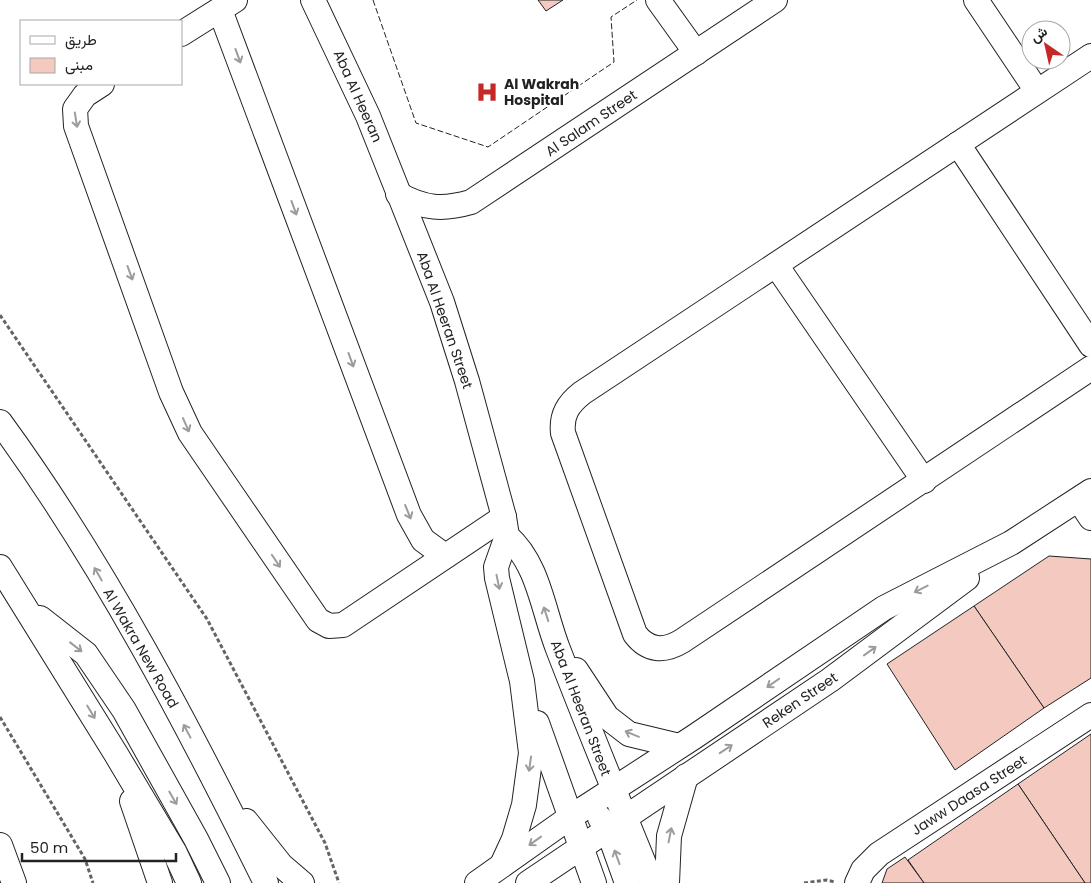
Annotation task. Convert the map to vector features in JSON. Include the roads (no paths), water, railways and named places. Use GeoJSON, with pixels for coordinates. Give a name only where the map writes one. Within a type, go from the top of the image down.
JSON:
{"type":"FeatureCollection","features":[{"type":"Feature","properties":{"kind":"street","name":"Aba Al Heeran"},"geometry":{"type":"LineString","coordinates":[[312,0],[368,116],[398,194]]}},
{"type":"Feature","properties":{"kind":"street"},"geometry":{"type":"LineString","coordinates":[[658,0],[696,53]]}},
{"type":"Feature","properties":{"kind":"street","name":"Al Salam Street"},"geometry":{"type":"LineString","coordinates":[[398,194],[415,204],[434,208],[453,208],[472,202],[775,0]]}},
{"type":"Feature","properties":{"kind":"street"},"geometry":{"type":"LineString","coordinates":[[976,0],[1038,91]]}},
{"type":"Feature","properties":{"kind":"street"},"geometry":{"type":"LineString","coordinates":[[182,33],[228,5],[409,515],[423,540],[445,556]]}},
{"type":"Feature","properties":{"kind":"street"},"geometry":{"type":"LineString","coordinates":[[1091,56],[582,393],[568,406],[564,414],[563,433],[634,634],[641,643],[651,648],[662,650],[672,648],[1091,368]]}},
{"type":"Feature","properties":{"kind":"street"},"geometry":{"type":"LineString","coordinates":[[100,85],[85,95],[74,109],[76,126],[171,392],[190,433],[309,610],[318,620],[330,626],[343,625],[445,556],[506,526]]}},
{"type":"Feature","properties":{"kind":"street"},"geometry":{"type":"LineString","coordinates":[[958,144],[1091,345]]}},
{"type":"Feature","properties":{"kind":"street","name":"Aba Al Heeran Street"},"geometry":{"type":"LineString","coordinates":[[398,194],[442,302],[467,381],[506,526],[527,558],[556,645],[612,789],[617,824],[652,883]]}},
{"type":"Feature","properties":{"kind":"street"},"geometry":{"type":"LineString","coordinates":[[776,265],[924,481]]}},
{"type":"Feature","properties":{"kind":"street","name":"Al Wakra New Road"},"geometry":{"type":"LineString","coordinates":[[0,422],[84,550],[160,680],[266,883]]}},
{"type":"Feature","properties":{"kind":"street","name":"Reken Street"},"geometry":{"type":"LineString","coordinates":[[569,818],[884,608],[1087,503]]}},
{"type":"Feature","properties":{"kind":"street"},"geometry":{"type":"LineString","coordinates":[[502,865],[514,839],[524,805],[531,753],[522,681],[496,567],[506,526]]}},
{"type":"Feature","properties":{"kind":"street","name":"Reken Street"},"geometry":{"type":"LineString","coordinates":[[581,846],[617,824],[830,680],[1011,543]]}},
{"type":"Feature","properties":{"kind":"street"},"geometry":{"type":"LineString","coordinates":[[0,567],[175,852],[189,883]]}},
{"type":"Feature","properties":{"kind":"street"},"geometry":{"type":"LineString","coordinates":[[24,606],[86,654],[124,710],[196,839],[218,883]]}},
{"type":"Feature","properties":{"kind":"street"},"geometry":{"type":"LineString","coordinates":[[556,645],[580,674],[607,718],[629,734],[679,746]]}},
{"type":"Feature","properties":{"kind":"street"},"geometry":{"type":"LineString","coordinates":[[522,681],[569,818],[594,883]]}},
{"type":"Feature","properties":{"kind":"street","name":"Jaww Daasa Street"},"geometry":{"type":"LineString","coordinates":[[857,883],[863,870],[879,854],[1091,715]]}},
{"type":"Feature","properties":{"kind":"street"},"geometry":{"type":"LineString","coordinates":[[116,754],[160,883]]}},
{"type":"Feature","properties":{"kind":"street"},"geometry":{"type":"LineString","coordinates":[[210,774],[282,865],[302,883]]}},
{"type":"Feature","properties":{"kind":"street"},"geometry":{"type":"LineString","coordinates":[[667,883],[669,836],[686,776]]}},
{"type":"Feature","properties":{"kind":"street"},"geometry":{"type":"LineString","coordinates":[[477,883],[569,818],[595,815],[617,824],[627,883]]}},
{"type":"Feature","properties":{"kind":"street"},"geometry":{"type":"LineString","coordinates":[[0,846],[14,883]]}},
{"type":"Feature","properties":{"kind":"street"},"geometry":{"type":"LineString","coordinates":[[528,883],[581,846]]}},
{"type":"Feature","properties":{"kind":"place","name":"Al Wakrah Hospital"},"geometry":{"type":"Point","coordinates":[487,92]}}]}
